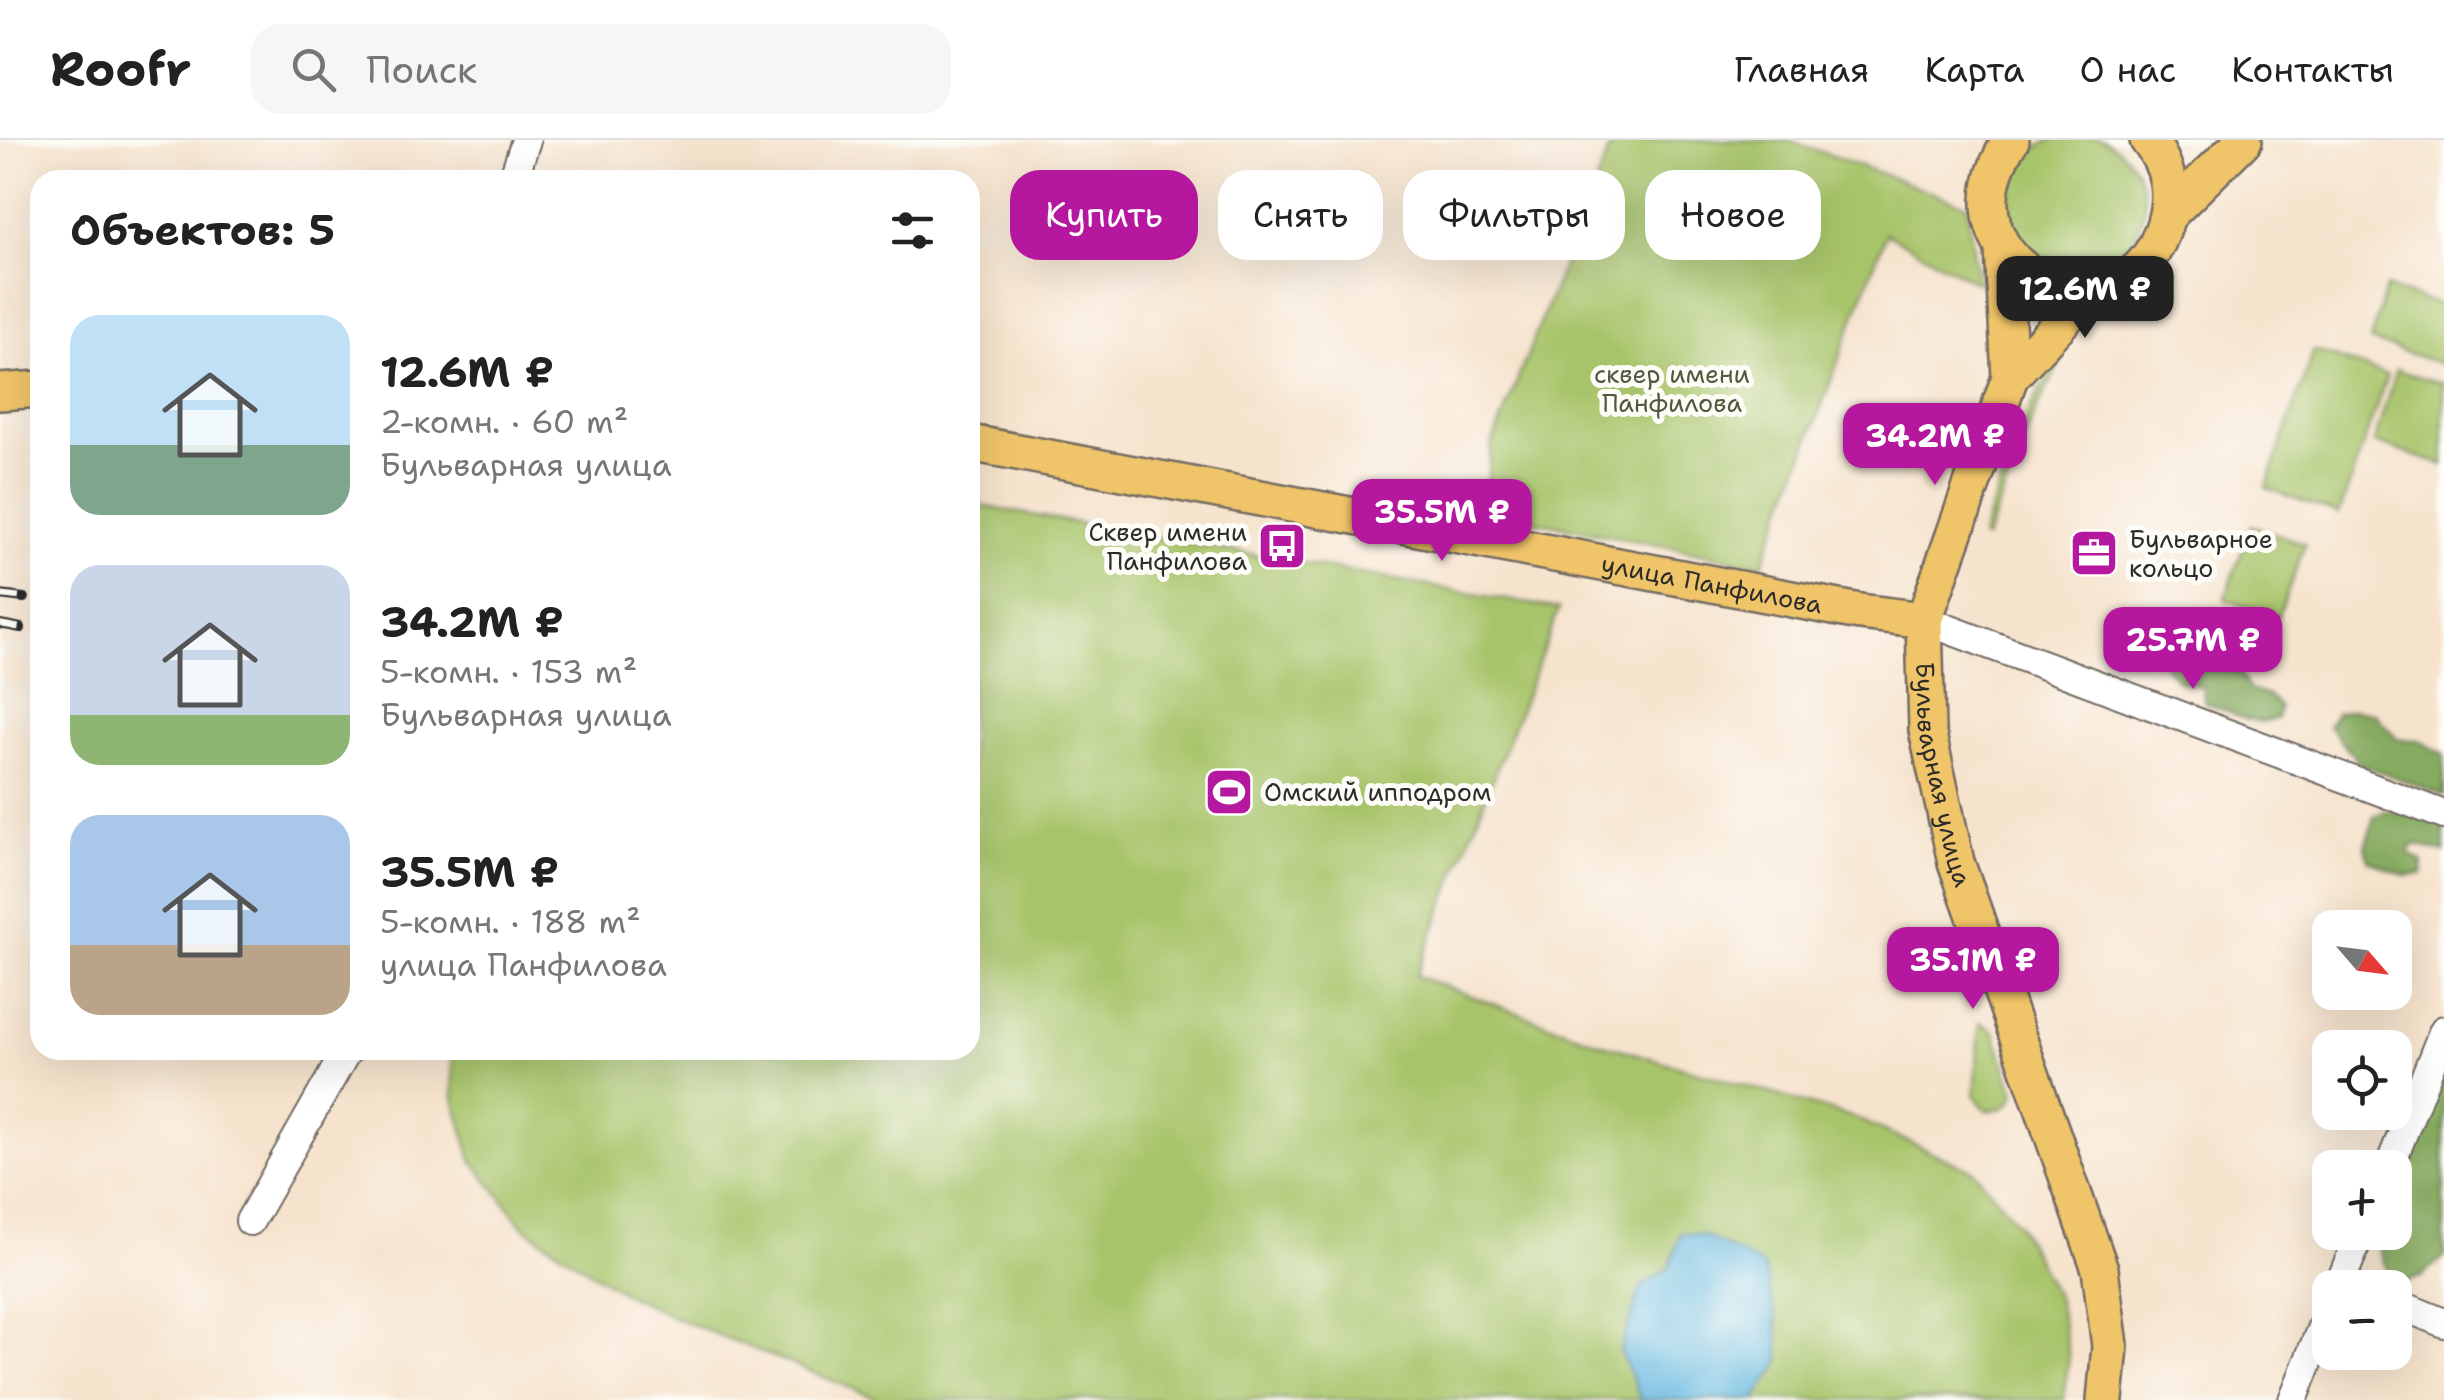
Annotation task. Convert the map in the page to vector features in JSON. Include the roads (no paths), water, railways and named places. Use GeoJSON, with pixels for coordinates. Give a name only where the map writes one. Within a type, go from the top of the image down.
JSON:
{"type":"FeatureCollection","features":[{"type":"Feature","properties":{"kind":"main road","name":"Бульварная улица"},"geometry":{"type":"LineString","coordinates":[[2011,140],[1996,162],[1989,192],[1991,222],[2003,249],[2010,377],[1924,620],[1927,730],[1935,783],[1990,964],[2100,1269],[2110,1346],[2105,1400]]}},
{"type":"Feature","properties":{"kind":"main road"},"geometry":{"type":"LineString","coordinates":[[2003,249],[2026,274],[2057,288],[2090,291],[2137,271],[2159,242],[2168,215],[2168,177],[2148,140]]}},
{"type":"Feature","properties":{"kind":"main road"},"geometry":{"type":"LineString","coordinates":[[2168,215],[2244,140]]}},
{"type":"Feature","properties":{"kind":"main road","name":"Бульварная улица"},"geometry":{"type":"LineString","coordinates":[[2010,377],[2090,291]]}},
{"type":"Feature","properties":{"kind":"main road"},"geometry":{"type":"LineString","coordinates":[[0,392],[30,390]]}},
{"type":"Feature","properties":{"kind":"main road","name":"улица Панфилова"},"geometry":{"type":"LineString","coordinates":[[980,446],[1860,612],[1924,620]]}},
{"type":"Feature","properties":{"kind":"street"},"geometry":{"type":"LineString","coordinates":[[516,170],[526,140]]}},
{"type":"Feature","properties":{"kind":"street"},"geometry":{"type":"LineString","coordinates":[[1924,620],[2444,815]]}},
{"type":"Feature","properties":{"kind":"street"},"geometry":{"type":"LineString","coordinates":[[2396,1150],[2444,1030]]}},
{"type":"Feature","properties":{"kind":"street"},"geometry":{"type":"LineString","coordinates":[[250,1221],[341,1060]]}},
{"type":"Feature","properties":{"kind":"street"},"geometry":{"type":"LineString","coordinates":[[2412,1310],[2444,1323]]}},
{"type":"Feature","properties":{"kind":"street"},"geometry":{"type":"LineString","coordinates":[[2293,1400],[2312,1352]]}},
{"type":"Feature","properties":{"kind":"water"},"geometry":{"type":"Polygon","coordinates":[[[1681,1233],[1704,1235],[1764,1267],[1777,1322],[1780,1362],[1755,1400],[1641,1400],[1620,1351],[1641,1287],[1669,1268],[1681,1233]]]}},
{"type":"Feature","properties":{"kind":"railway"},"geometry":{"type":"LineString","coordinates":[[0,595],[24,598]]}},
{"type":"Feature","properties":{"kind":"railway"},"geometry":{"type":"LineString","coordinates":[[0,624],[21,628]]}},
{"type":"Feature","properties":{"kind":"place","name":"Сквер имени Панфилова"},"geometry":{"type":"Point","coordinates":[1282,546]}},
{"type":"Feature","properties":{"kind":"place","name":"Бульварное кольцо"},"geometry":{"type":"Point","coordinates":[2094,553]}},
{"type":"Feature","properties":{"kind":"place","name":"Омский ипподром"},"geometry":{"type":"Point","coordinates":[1229,792]}},
{"type":"Feature","properties":{"kind":"park label","name":"сквер имени Панфилова"},"geometry":{"type":"Point","coordinates":[1672,388]}}]}
